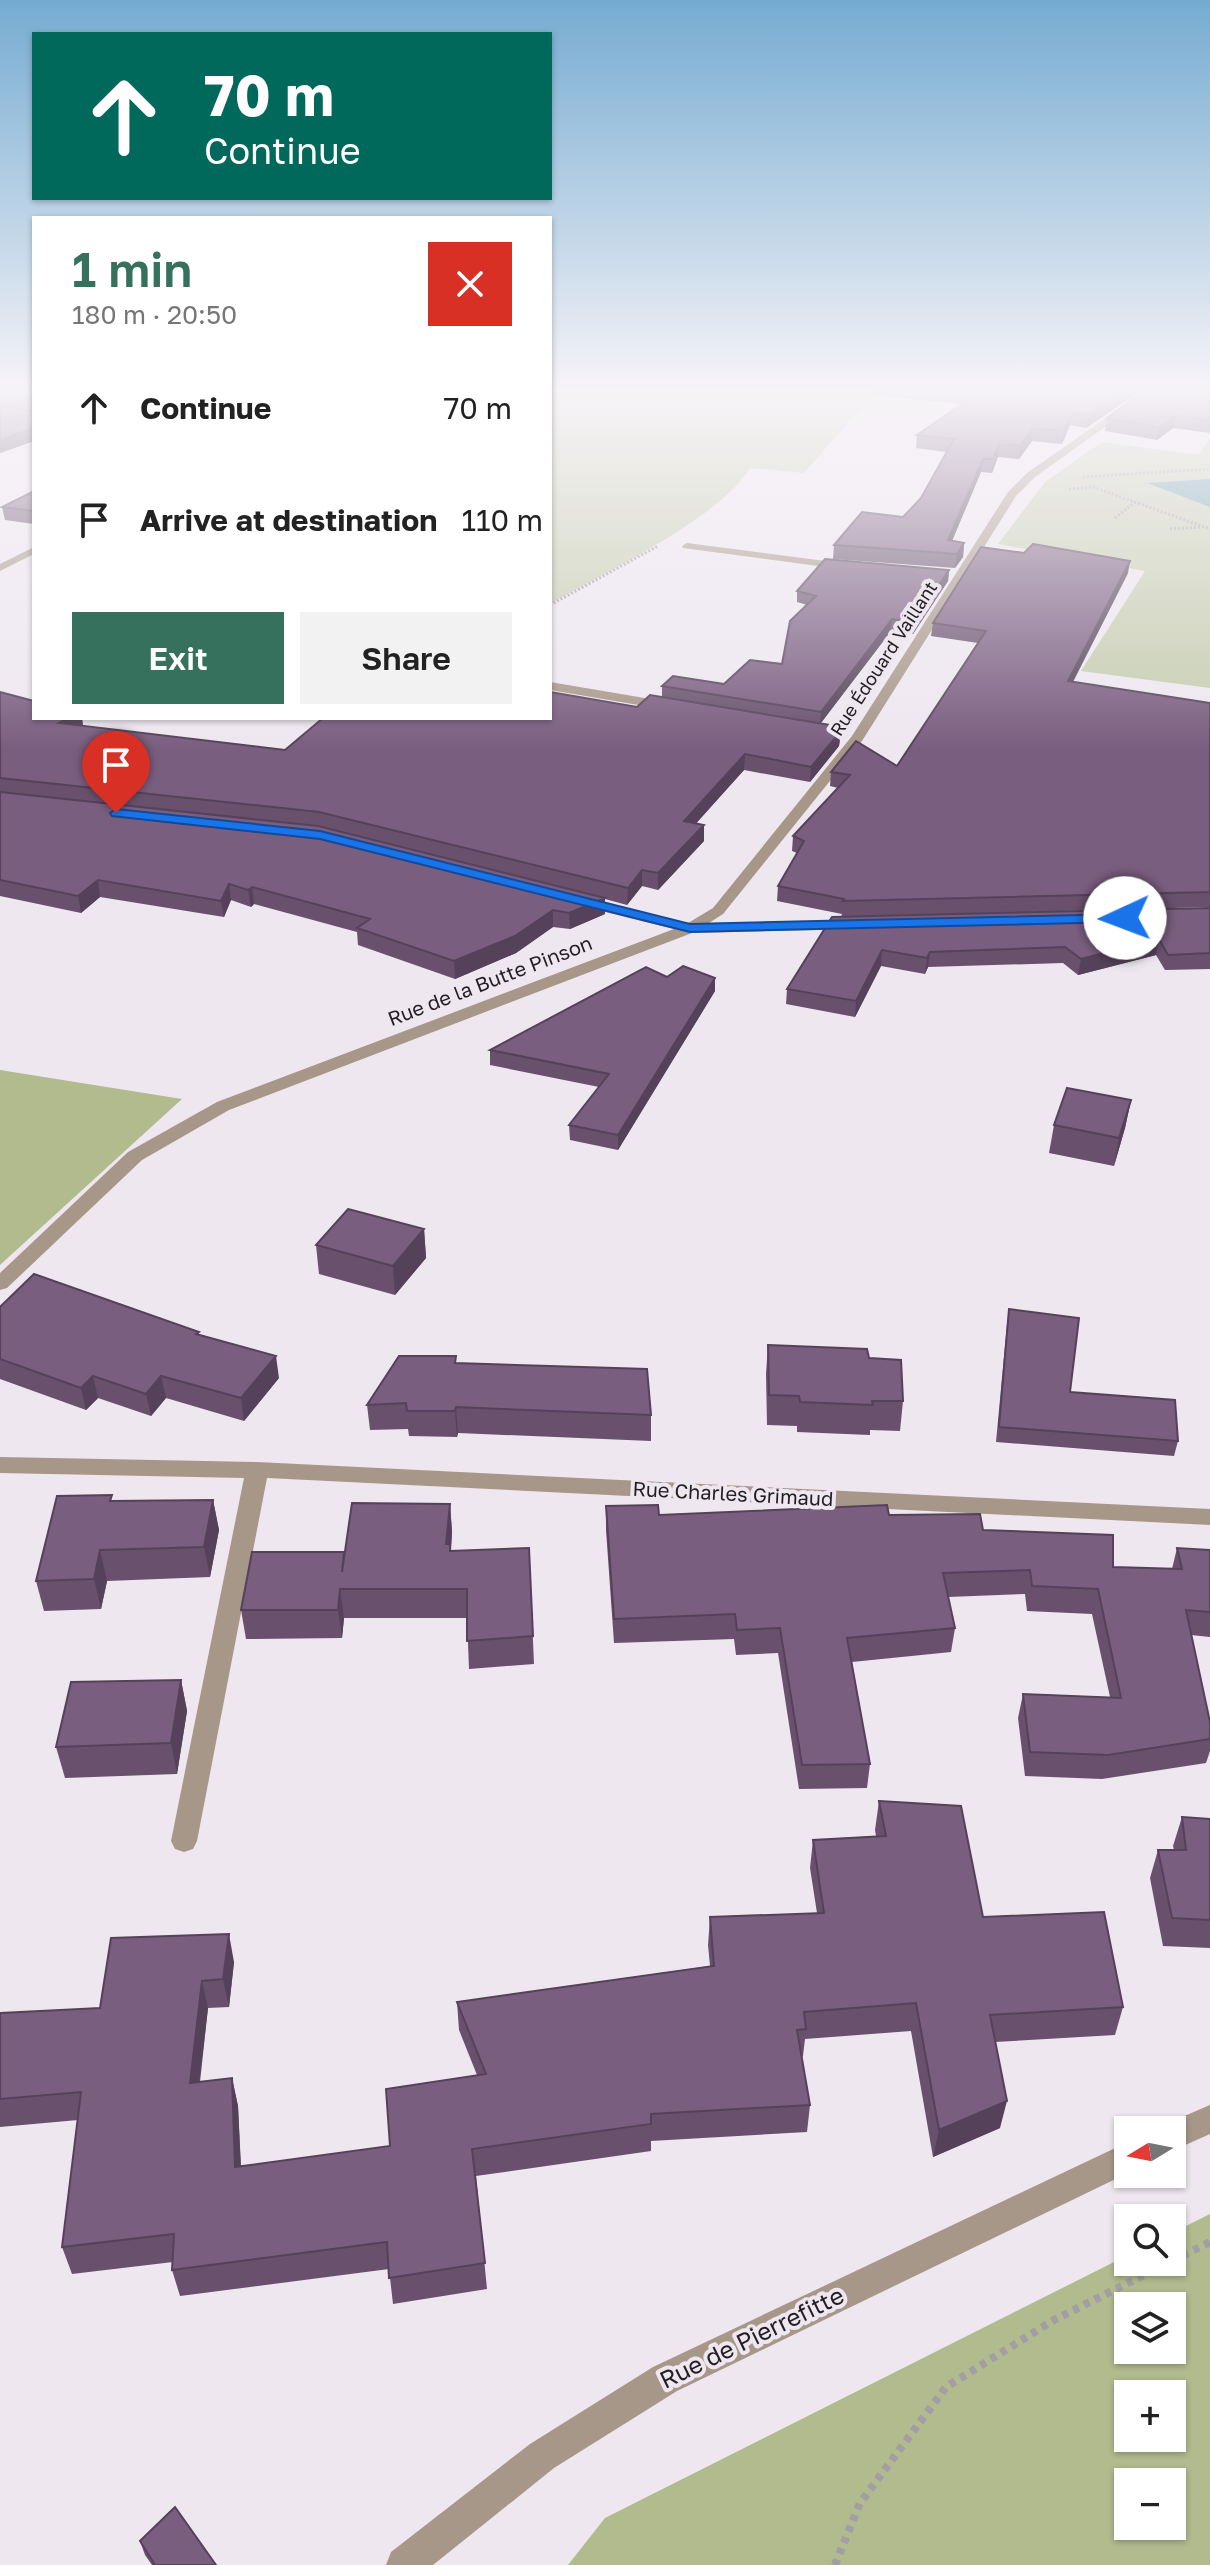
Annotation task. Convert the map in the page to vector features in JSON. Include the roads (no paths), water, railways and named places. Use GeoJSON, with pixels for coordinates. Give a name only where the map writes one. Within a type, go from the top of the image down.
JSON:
{"type":"FeatureCollection","features":[{"type":"Feature","properties":{"kind":"street","name":"Rue Édouard Vaillant"},"geometry":{"type":"LineString","coordinates":[[690,928],[718,911],[857,738],[953,575],[1001,510]]}},
{"type":"Feature","properties":{"kind":"street"},"geometry":{"type":"LineString","coordinates":[[687,546],[860,568]]}},
{"type":"Feature","properties":{"kind":"street"},"geometry":{"type":"LineString","coordinates":[[0,568],[32,552]]}},
{"type":"Feature","properties":{"kind":"street"},"geometry":{"type":"LineString","coordinates":[[552,686],[688,709]]}},
{"type":"Feature","properties":{"kind":"street"},"geometry":{"type":"LineString","coordinates":[[841,735],[857,738]]}},
{"type":"Feature","properties":{"kind":"street"},"geometry":{"type":"LineString","coordinates":[[563,897],[690,928]]}},
{"type":"Feature","properties":{"kind":"street","name":"Rue de la Butte Pinson"},"geometry":{"type":"LineString","coordinates":[[0,1284],[135,1156],[223,1106],[690,928],[872,925]]}},
{"type":"Feature","properties":{"kind":"street","name":"Rue Charles Grimaud"},"geometry":{"type":"LineString","coordinates":[[0,1465],[257,1470],[1210,1517]]}},
{"type":"Feature","properties":{"kind":"street"},"geometry":{"type":"LineString","coordinates":[[184,1841],[257,1470]]}},
{"type":"Feature","properties":{"kind":"street"},"geometry":{"type":"LineString","coordinates":[[1186,2130],[1210,2119]]}},
{"type":"Feature","properties":{"kind":"street","name":"Rue de Pierrefitte"},"geometry":{"type":"LineString","coordinates":[[404,2565],[542,2456],[665,2379],[1114,2164]]}}]}
